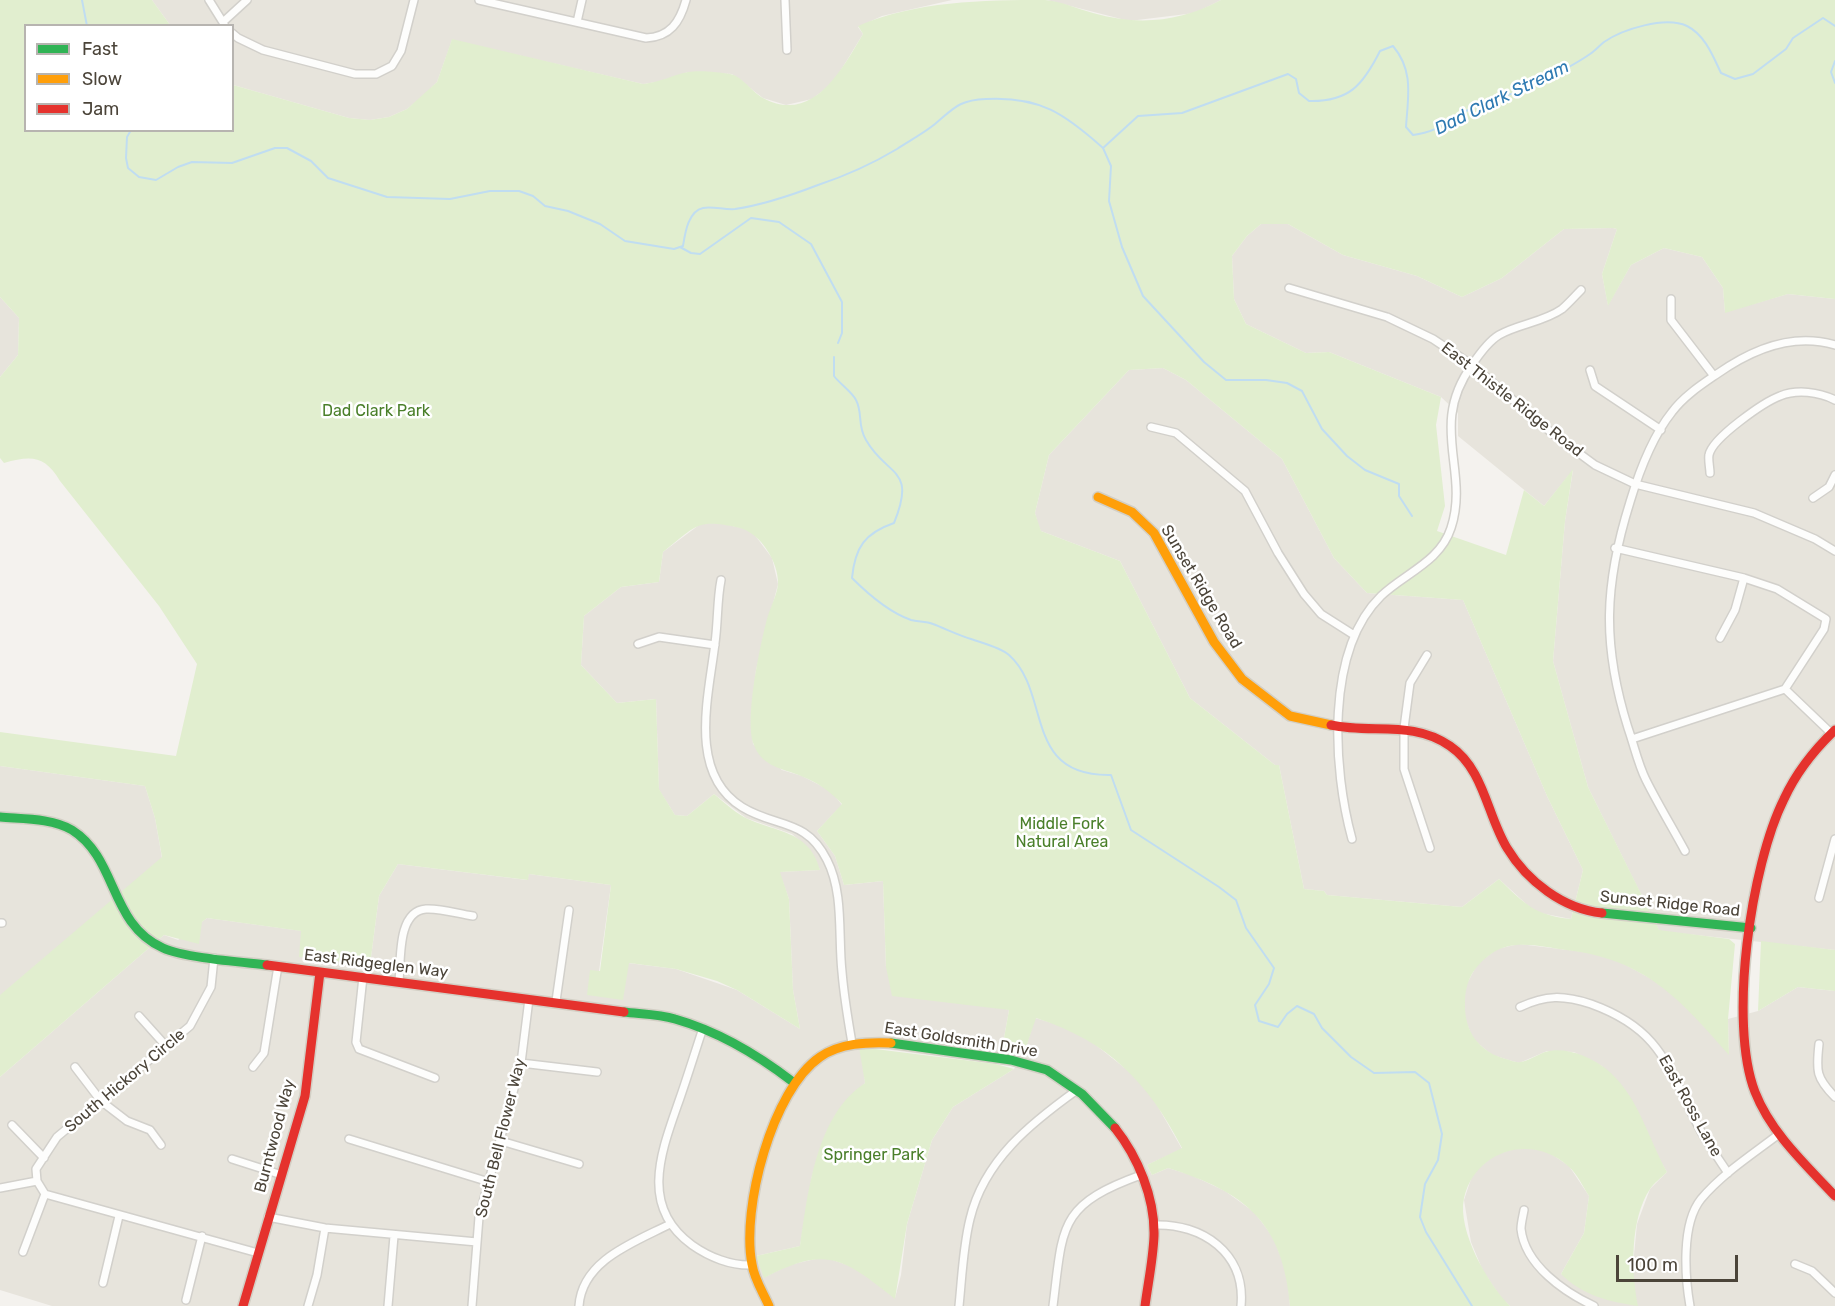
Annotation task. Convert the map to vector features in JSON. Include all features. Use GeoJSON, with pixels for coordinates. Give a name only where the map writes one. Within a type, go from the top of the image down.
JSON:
{"type":"FeatureCollection","features":[{"type":"Feature","properties":{"kind":"street"},"geometry":{"type":"LineString","coordinates":[[208,0],[224,24],[247,0]]}},
{"type":"Feature","properties":{"kind":"street"},"geometry":{"type":"LineString","coordinates":[[234,35],[263,50],[355,74],[375,75],[392,66],[401,51],[414,0]]}},
{"type":"Feature","properties":{"kind":"street"},"geometry":{"type":"LineString","coordinates":[[479,0],[634,36],[656,37],[674,27],[686,0]]}},
{"type":"Feature","properties":{"kind":"street"},"geometry":{"type":"LineString","coordinates":[[577,22],[582,0]]}},
{"type":"Feature","properties":{"kind":"street"},"geometry":{"type":"LineString","coordinates":[[785,0],[788,50]]}},
{"type":"Feature","properties":{"kind":"street","name":"East Thistle Ridge Road"},"geometry":{"type":"LineString","coordinates":[[1289,288],[1386,317],[1433,339],[1472,365],[1561,441],[1595,465],[1635,484],[1754,513],[1815,539],[1835,551]]}},
{"type":"Feature","properties":{"kind":"street"},"geometry":{"type":"LineString","coordinates":[[1352,839],[1342,802],[1337,726],[1343,680],[1354,635],[1381,597],[1431,559],[1451,530],[1457,506],[1450,436],[1451,410],[1459,386],[1472,365],[1497,336],[1560,310],[1581,290]]}},
{"type":"Feature","properties":{"kind":"street"},"geometry":{"type":"LineString","coordinates":[[1671,299],[1671,320],[1714,376]]}},
{"type":"Feature","properties":{"kind":"street"},"geometry":{"type":"LineString","coordinates":[[1685,851],[1645,778],[1619,699],[1610,653],[1608,608],[1615,548],[1635,484],[1660,430],[1672,412],[1690,393],[1746,354],[1782,342],[1824,341],[1835,345]]}},
{"type":"Feature","properties":{"kind":"street"},"geometry":{"type":"LineString","coordinates":[[1590,370],[1595,386],[1660,430]]}},
{"type":"Feature","properties":{"kind":"street"},"geometry":{"type":"LineString","coordinates":[[1710,473],[1709,454],[1719,438],[1774,399],[1800,392],[1826,395],[1835,400]]}},
{"type":"Feature","properties":{"kind":"street"},"geometry":{"type":"LineString","coordinates":[[1151,427],[1176,433],[1245,491],[1278,553],[1304,594],[1321,614],[1354,635]]}},
{"type":"Feature","properties":{"kind":"street"},"geometry":{"type":"LineString","coordinates":[[1813,498],[1828,487],[1835,475]]}},
{"type":"Feature","properties":{"kind":"street","name":"Sunset Ridge Road"},"geometry":{"type":"LineString","coordinates":[[1098,497],[1132,512],[1154,533],[1214,642],[1242,679],[1290,716],[1337,726],[1404,728],[1429,734],[1452,747],[1474,771],[1507,848],[1531,878],[1557,899],[1591,912],[1751,928]]}},
{"type":"Feature","properties":{"kind":"street"},"geometry":{"type":"LineString","coordinates":[[1615,548],[1744,578],[1777,589],[1826,619],[1824,629],[1785,689],[1632,739]]}},
{"type":"Feature","properties":{"kind":"street"},"geometry":{"type":"LineString","coordinates":[[1720,638],[1735,610],[1744,578]]}},
{"type":"Feature","properties":{"kind":"street"},"geometry":{"type":"LineString","coordinates":[[721,580],[705,718],[712,772],[724,792],[743,807],[798,828],[815,839],[828,862],[837,896],[842,972],[852,1043]]}},
{"type":"Feature","properties":{"kind":"street"},"geometry":{"type":"LineString","coordinates":[[638,644],[659,637],[715,645]]}},
{"type":"Feature","properties":{"kind":"street"},"geometry":{"type":"LineString","coordinates":[[1427,655],[1410,683],[1404,728],[1404,769],[1430,848]]}},
{"type":"Feature","properties":{"kind":"street"},"geometry":{"type":"LineString","coordinates":[[1785,689],[1833,731],[1809,758],[1778,809],[1759,868],[1751,928],[1743,1028],[1745,1057],[1755,1094],[1779,1134],[1835,1196]]}},
{"type":"Feature","properties":{"kind":"street","name":"East Ridgeglen Way"},"geometry":{"type":"LineString","coordinates":[[0,817],[50,822],[72,830],[99,856],[123,913],[138,930],[163,948],[213,958],[673,1018],[703,1028],[762,1058],[794,1082]]}},
{"type":"Feature","properties":{"kind":"street"},"geometry":{"type":"LineString","coordinates":[[1819,898],[1835,839]]}},
{"type":"Feature","properties":{"kind":"street"},"geometry":{"type":"LineString","coordinates":[[399,982],[404,925],[413,914],[425,909],[473,916]]}},
{"type":"Feature","properties":{"kind":"street"},"geometry":{"type":"LineString","coordinates":[[556,1001],[569,909]]}},
{"type":"Feature","properties":{"kind":"street","name":"South Hickory Circle"},"geometry":{"type":"LineString","coordinates":[[37,1181],[36,1169],[57,1137],[190,1026],[205,1002],[210,987],[213,958]]}},
{"type":"Feature","properties":{"kind":"street"},"geometry":{"type":"LineString","coordinates":[[253,1067],[264,1053],[278,966]]}},
{"type":"Feature","properties":{"kind":"street","name":"Burntwood Way"},"geometry":{"type":"LineString","coordinates":[[243,1306],[305,1096],[320,972]]}},
{"type":"Feature","properties":{"kind":"street"},"geometry":{"type":"LineString","coordinates":[[363,977],[356,1042],[359,1049],[435,1078]]}},
{"type":"Feature","properties":{"kind":"street","name":"East Ross Lane"},"geometry":{"type":"LineString","coordinates":[[1520,1007],[1542,997],[1575,999],[1607,1010],[1635,1025],[1664,1055],[1703,1134],[1728,1173]]}},
{"type":"Feature","properties":{"kind":"street","name":"South Bell Flower Way"},"geometry":{"type":"LineString","coordinates":[[472,1306],[479,1217],[521,1063],[529,999]]}},
{"type":"Feature","properties":{"kind":"street"},"geometry":{"type":"LineString","coordinates":[[140,1016],[166,1046]]}},
{"type":"Feature","properties":{"kind":"street"},"geometry":{"type":"LineString","coordinates":[[703,1028],[668,1131],[660,1168],[659,1189],[670,1224],[685,1239],[708,1254],[732,1263],[752,1265]]}},
{"type":"Feature","properties":{"kind":"street","name":"East Goldsmith Drive"},"geometry":{"type":"LineString","coordinates":[[769,1306],[752,1265],[753,1204],[756,1183],[776,1116],[794,1082],[818,1057],[852,1043],[881,1041],[1008,1061],[1047,1070],[1077,1090],[1113,1125],[1131,1149],[1141,1175],[1154,1225]]}},
{"type":"Feature","properties":{"kind":"street"},"geometry":{"type":"LineString","coordinates":[[1820,1044],[1817,1066],[1820,1081],[1835,1097]]}},
{"type":"Feature","properties":{"kind":"street"},"geometry":{"type":"LineString","coordinates":[[521,1063],[597,1072]]}},
{"type":"Feature","properties":{"kind":"street"},"geometry":{"type":"LineString","coordinates":[[75,1067],[101,1101],[127,1121],[150,1131],[161,1145]]}},
{"type":"Feature","properties":{"kind":"street"},"geometry":{"type":"LineString","coordinates":[[959,1306],[969,1220],[982,1186],[1002,1155],[1032,1122],[1077,1090]]}},
{"type":"Feature","properties":{"kind":"street"},"geometry":{"type":"LineString","coordinates":[[12,1125],[44,1158]]}},
{"type":"Feature","properties":{"kind":"street"},"geometry":{"type":"LineString","coordinates":[[1690,1306],[1684,1275],[1687,1237],[1700,1201],[1728,1173],[1779,1134]]}},
{"type":"Feature","properties":{"kind":"street"},"geometry":{"type":"LineString","coordinates":[[349,1139],[489,1182]]}},
{"type":"Feature","properties":{"kind":"street"},"geometry":{"type":"LineString","coordinates":[[501,1141],[579,1164]]}},
{"type":"Feature","properties":{"kind":"street"},"geometry":{"type":"LineString","coordinates":[[232,1159],[282,1175]]}},
{"type":"Feature","properties":{"kind":"street"},"geometry":{"type":"LineString","coordinates":[[1053,1306],[1062,1236],[1069,1220],[1085,1201],[1108,1187],[1141,1175]]}},
{"type":"Feature","properties":{"kind":"street"},"geometry":{"type":"LineString","coordinates":[[0,1188],[37,1181],[45,1194],[119,1216],[202,1236],[258,1254]]}},
{"type":"Feature","properties":{"kind":"street"},"geometry":{"type":"LineString","coordinates":[[23,1252],[45,1194]]}},
{"type":"Feature","properties":{"kind":"street"},"geometry":{"type":"LineString","coordinates":[[1524,1210],[1521,1229],[1536,1261],[1563,1289],[1594,1306]]}},
{"type":"Feature","properties":{"kind":"street"},"geometry":{"type":"LineString","coordinates":[[103,1282],[119,1216]]}},
{"type":"Feature","properties":{"kind":"street"},"geometry":{"type":"LineString","coordinates":[[268,1217],[325,1228],[477,1242]]}},
{"type":"Feature","properties":{"kind":"street"},"geometry":{"type":"LineString","coordinates":[[579,1306],[580,1298],[595,1269],[602,1262],[670,1224]]}},
{"type":"Feature","properties":{"kind":"street"},"geometry":{"type":"LineString","coordinates":[[1145,1306],[1154,1225],[1173,1224],[1195,1229],[1213,1241],[1237,1272],[1242,1306]]}},
{"type":"Feature","properties":{"kind":"street"},"geometry":{"type":"LineString","coordinates":[[308,1306],[317,1275],[325,1228]]}},
{"type":"Feature","properties":{"kind":"street"},"geometry":{"type":"LineString","coordinates":[[186,1299],[202,1236]]}},
{"type":"Feature","properties":{"kind":"street"},"geometry":{"type":"LineString","coordinates":[[388,1306],[394,1236]]}},
{"type":"Feature","properties":{"kind":"street"},"geometry":{"type":"LineString","coordinates":[[1795,1264],[1812,1271],[1835,1293]]}},
{"type":"Feature","properties":{"kind":"shaded area"},"geometry":{"type":"Polygon","coordinates":[[[152,0],[952,0],[882,16],[858,27],[863,34],[833,83],[812,99],[786,105],[763,98],[732,74],[688,72],[664,81],[643,84],[452,40],[437,82],[421,98],[407,109],[389,117],[370,120],[349,118],[234,85],[234,24],[169,24],[152,0]]]}},
{"type":"Feature","properties":{"kind":"shaded area"},"geometry":{"type":"Polygon","coordinates":[[[1047,0],[1221,0],[1195,13],[1129,21],[1047,0]]]}},
{"type":"Feature","properties":{"kind":"shaded area"},"geometry":{"type":"Polygon","coordinates":[[[1261,224],[1288,224],[1343,255],[1417,276],[1462,297],[1502,278],[1564,229],[1613,228],[1617,229],[1602,274],[1608,305],[1631,265],[1664,248],[1702,257],[1723,288],[1725,312],[1788,294],[1835,299],[1835,950],[1659,931],[1588,787],[1553,661],[1565,521],[1573,470],[1544,506],[1458,436],[1458,413],[1441,397],[1329,352],[1306,353],[1246,324],[1234,299],[1232,256],[1247,236],[1261,224]]]}},
{"type":"Feature","properties":{"kind":"shaded area"},"geometry":{"type":"Polygon","coordinates":[[[0,297],[19,318],[18,355],[0,377],[0,297]]]}},
{"type":"Feature","properties":{"kind":"shaded area"},"geometry":{"type":"Polygon","coordinates":[[[1163,368],[1186,380],[1282,459],[1334,558],[1367,593],[1463,600],[1547,796],[1583,870],[1571,919],[1535,912],[1499,879],[1462,907],[1327,895],[1324,891],[1304,889],[1279,765],[1275,765],[1190,698],[1120,561],[1041,531],[1038,525],[1035,513],[1049,455],[1129,370],[1163,368]]]}},
{"type":"Feature","properties":{"kind":"shaded area"},"geometry":{"type":"Polygon","coordinates":[[[710,521],[751,530],[772,558],[778,584],[756,670],[751,720],[753,744],[782,770],[802,776],[831,791],[842,805],[817,831],[835,856],[844,885],[883,881],[886,967],[1009,1010],[1002,1049],[996,1064],[862,1046],[865,1083],[833,1120],[825,1138],[812,1176],[800,1246],[756,1256],[765,1277],[789,1265],[824,1257],[856,1268],[895,1298],[901,1275],[907,1224],[932,1140],[953,1107],[1014,1069],[1024,1053],[1035,1018],[1063,1026],[1087,1038],[1136,1077],[1153,1098],[1182,1149],[1147,1165],[1152,1175],[1168,1168],[1191,1175],[1225,1191],[1254,1212],[1273,1237],[1287,1272],[1290,1306],[52,1306],[0,1290],[0,1077],[164,935],[178,940],[207,918],[302,931],[370,965],[379,896],[398,864],[527,880],[529,874],[611,885],[599,971],[587,995],[628,963],[676,969],[737,990],[800,1029],[793,990],[789,899],[779,872],[820,870],[809,849],[792,834],[746,818],[714,794],[687,816],[675,815],[659,790],[656,699],[617,703],[581,665],[584,616],[621,587],[659,582],[663,552],[699,525],[710,521]]]}},
{"type":"Feature","properties":{"kind":"shaded area"},"geometry":{"type":"Polygon","coordinates":[[[0,766],[145,786],[155,818],[162,858],[0,996],[0,766]]]}},
{"type":"Feature","properties":{"kind":"shaded area"},"geometry":{"type":"Polygon","coordinates":[[[1519,944],[1593,953],[1617,960],[1664,986],[1691,1011],[1729,1054],[1728,1019],[1758,1011],[1798,987],[1835,991],[1835,1306],[1510,1306],[1502,1299],[1483,1271],[1471,1242],[1464,1200],[1473,1173],[1494,1155],[1521,1147],[1547,1151],[1569,1166],[1589,1196],[1584,1233],[1561,1274],[1637,1305],[1632,1276],[1637,1224],[1650,1189],[1667,1172],[1602,1066],[1574,1052],[1547,1051],[1519,1063],[1492,1055],[1473,1039],[1464,1016],[1465,987],[1478,963],[1497,949],[1519,944]]]}},
{"type":"Feature","properties":{"kind":"green space","name":"Dad Clark Park"},"geometry":{"type":"Polygon","coordinates":[[[0,0],[152,0],[169,24],[24,24],[24,132],[234,132],[234,85],[349,118],[370,120],[389,117],[407,109],[437,82],[452,39],[643,84],[693,71],[730,74],[739,78],[763,98],[781,104],[797,104],[811,99],[824,89],[846,63],[863,34],[858,26],[903,11],[950,4],[1045,0],[1126,20],[1158,20],[1190,13],[1221,0],[1835,0],[1835,299],[1788,294],[1725,313],[1723,288],[1702,257],[1664,248],[1631,265],[1608,306],[1602,274],[1617,229],[1613,228],[1564,229],[1502,278],[1462,297],[1417,276],[1343,255],[1288,224],[1261,224],[1247,236],[1232,256],[1234,299],[1246,324],[1306,353],[1329,352],[1441,397],[1436,425],[1445,506],[1437,531],[1506,555],[1524,490],[1544,506],[1573,469],[1565,521],[1553,661],[1588,787],[1659,930],[1729,939],[1735,944],[1728,1019],[1729,1055],[1677,1000],[1639,972],[1618,962],[1566,950],[1518,945],[1500,949],[1491,954],[1475,969],[1469,981],[1465,995],[1465,1013],[1475,1039],[1496,1056],[1518,1062],[1552,1050],[1576,1053],[1605,1068],[1626,1090],[1634,1103],[1667,1172],[1650,1189],[1639,1215],[1633,1262],[1638,1306],[1596,1296],[1578,1287],[1561,1274],[1584,1233],[1589,1196],[1571,1169],[1554,1156],[1538,1150],[1522,1149],[1492,1158],[1480,1168],[1470,1181],[1464,1198],[1463,1211],[1465,1226],[1476,1256],[1501,1296],[1510,1306],[1290,1306],[1286,1277],[1279,1252],[1269,1232],[1255,1214],[1239,1200],[1195,1177],[1168,1168],[1152,1175],[1147,1165],[1182,1148],[1169,1124],[1140,1084],[1105,1052],[1062,1027],[1036,1018],[1024,1053],[1002,1049],[1009,1010],[892,996],[886,967],[883,881],[844,885],[835,856],[817,831],[842,804],[813,781],[767,762],[754,745],[751,719],[754,683],[764,631],[778,584],[777,575],[772,558],[755,536],[740,528],[725,525],[705,524],[690,530],[663,552],[659,582],[621,587],[584,616],[581,665],[617,703],[656,699],[659,789],[675,815],[687,816],[714,794],[744,817],[799,839],[815,857],[820,870],[780,872],[789,899],[793,990],[800,1029],[737,990],[717,981],[676,969],[629,963],[623,1000],[587,995],[590,970],[600,971],[611,885],[529,874],[528,880],[398,864],[379,896],[370,965],[299,957],[301,931],[207,918],[202,922],[199,944],[164,935],[0,1077],[0,995],[162,857],[155,818],[145,786],[0,766],[0,732],[176,756],[197,664],[159,606],[49,467],[37,460],[22,459],[4,463],[0,458],[0,377],[18,355],[19,318],[0,297],[0,0]],[[1163,368],[1129,370],[1049,455],[1035,513],[1041,531],[1120,561],[1190,698],[1275,765],[1279,765],[1304,889],[1324,891],[1327,895],[1462,907],[1499,879],[1531,907],[1548,915],[1571,919],[1583,870],[1547,796],[1463,600],[1367,593],[1334,558],[1282,459],[1186,380],[1163,368]]]}},
{"type":"Feature","properties":{"kind":"green space"},"geometry":{"type":"Polygon","coordinates":[[[1761,941],[1835,950],[1835,991],[1798,987],[1758,1011],[1761,941]]]}},
{"type":"Feature","properties":{"kind":"green space","name":"Springer Park"},"geometry":{"type":"Polygon","coordinates":[[[859,1047],[996,1064],[1014,1069],[953,1107],[932,1140],[907,1224],[895,1299],[861,1274],[834,1261],[819,1259],[804,1262],[764,1278],[756,1256],[800,1246],[811,1179],[825,1134],[835,1114],[848,1097],[865,1083],[859,1047]]]}},
{"type":"Feature","properties":{"kind":"waterway","name":"Dad Clark Stream"},"geometry":{"type":"LineString","coordinates":[[82,0],[87,24]]}},
{"type":"Feature","properties":{"kind":"waterway","name":"Dad Clark Stream"},"geometry":{"type":"LineString","coordinates":[[130,132],[127,137],[128,168],[139,177],[156,180],[192,162],[232,163],[275,148],[287,148],[311,161],[328,178],[387,197],[450,199],[490,191],[519,191],[533,196],[545,206],[568,211],[600,224],[625,241],[674,249],[683,246],[688,224],[698,210],[703,208],[735,209],[756,205],[838,178],[897,149],[931,127],[952,109],[969,101],[1005,99],[1037,104],[1064,117],[1103,148],[1138,116],[1182,113],[1288,74],[1296,79],[1299,93],[1309,101],[1323,101],[1345,95],[1361,82],[1380,51],[1393,46],[1400,55],[1407,74],[1406,127],[1413,135],[1430,131],[1470,109],[1515,93],[1561,72],[1592,53],[1612,37],[1644,25],[1667,22],[1687,26],[1704,40],[1721,73],[1735,79],[1753,74],[1786,49],[1793,38],[1823,18],[1835,26]]}},
{"type":"Feature","properties":{"kind":"waterway","name":"Dad Clark Stream"},"geometry":{"type":"LineString","coordinates":[[1835,61],[1831,72],[1835,83]]}},
{"type":"Feature","properties":{"kind":"waterway"},"geometry":{"type":"LineString","coordinates":[[1103,148],[1111,166],[1109,201],[1122,247],[1143,296],[1204,362],[1226,380],[1266,380],[1287,383],[1302,391],[1322,429],[1347,456],[1365,470],[1399,484],[1399,496],[1412,516]]}},
{"type":"Feature","properties":{"kind":"waterway"},"geometry":{"type":"LineString","coordinates":[[680,247],[691,253],[700,254],[751,218],[779,222],[811,244],[842,302],[842,333],[838,343]]}},
{"type":"Feature","properties":{"kind":"waterway"},"geometry":{"type":"LineString","coordinates":[[834,357],[834,376],[856,400],[863,435],[874,452],[897,474],[902,492],[894,523],[876,531],[863,543],[853,567],[852,578],[879,602],[903,617],[928,622],[996,647],[1009,655],[1022,671],[1031,690],[1051,748],[1064,762],[1083,772],[1111,775],[1131,830],[1236,900],[1246,928],[1274,968],[1269,984],[1255,1005],[1259,1021],[1278,1027],[1287,1014],[1297,1006],[1314,1014],[1322,1028],[1351,1057],[1374,1073],[1415,1072],[1429,1083],[1442,1134],[1438,1160],[1425,1184],[1420,1217],[1426,1232],[1472,1306]]}},
{"type":"Feature","properties":{"kind":"traffic: fast"},"geometry":{"type":"LineString","coordinates":[[0,817],[55,823],[72,830],[87,842],[98,857],[132,924],[145,937],[163,948],[199,957],[267,965]]}},
{"type":"Feature","properties":{"kind":"traffic: fast"},"geometry":{"type":"LineString","coordinates":[[1602,913],[1751,928]]}},
{"type":"Feature","properties":{"kind":"traffic: fast"},"geometry":{"type":"LineString","coordinates":[[624,1012],[669,1017],[706,1030],[751,1053],[793,1082]]}},
{"type":"Feature","properties":{"kind":"traffic: fast"},"geometry":{"type":"LineString","coordinates":[[891,1043],[1011,1060],[1047,1070],[1082,1094],[1115,1128]]}},
{"type":"Feature","properties":{"kind":"traffic: slow"},"geometry":{"type":"LineString","coordinates":[[1098,497],[1132,512],[1154,533],[1214,642],[1242,679],[1290,716],[1331,725]]}},
{"type":"Feature","properties":{"kind":"traffic: slow"},"geometry":{"type":"LineString","coordinates":[[769,1306],[753,1270],[750,1241],[751,1213],[756,1183],[774,1122],[803,1073],[820,1057],[845,1046],[863,1043],[891,1043]]}},
{"type":"Feature","properties":{"kind":"traffic: jam"},"geometry":{"type":"LineString","coordinates":[[1331,725],[1407,730],[1436,738],[1450,746],[1461,756],[1478,780],[1500,835],[1525,872],[1560,899],[1574,906],[1602,913]]}},
{"type":"Feature","properties":{"kind":"traffic: jam"},"geometry":{"type":"LineString","coordinates":[[1835,730],[1800,771],[1784,799],[1772,828],[1753,902],[1744,986],[1747,1062],[1755,1092],[1780,1135],[1835,1196]]}},
{"type":"Feature","properties":{"kind":"traffic: jam"},"geometry":{"type":"LineString","coordinates":[[267,965],[624,1012]]}},
{"type":"Feature","properties":{"kind":"traffic: jam"},"geometry":{"type":"LineString","coordinates":[[243,1306],[305,1096],[320,972]]}},
{"type":"Feature","properties":{"kind":"traffic: jam"},"geometry":{"type":"LineString","coordinates":[[1115,1128],[1138,1165],[1152,1207],[1154,1236],[1145,1306]]}},
{"type":"Feature","properties":{"kind":"park label","name":"Middle Fork Natural Area"},"geometry":{"type":"Point","coordinates":[1062,833]}}]}
